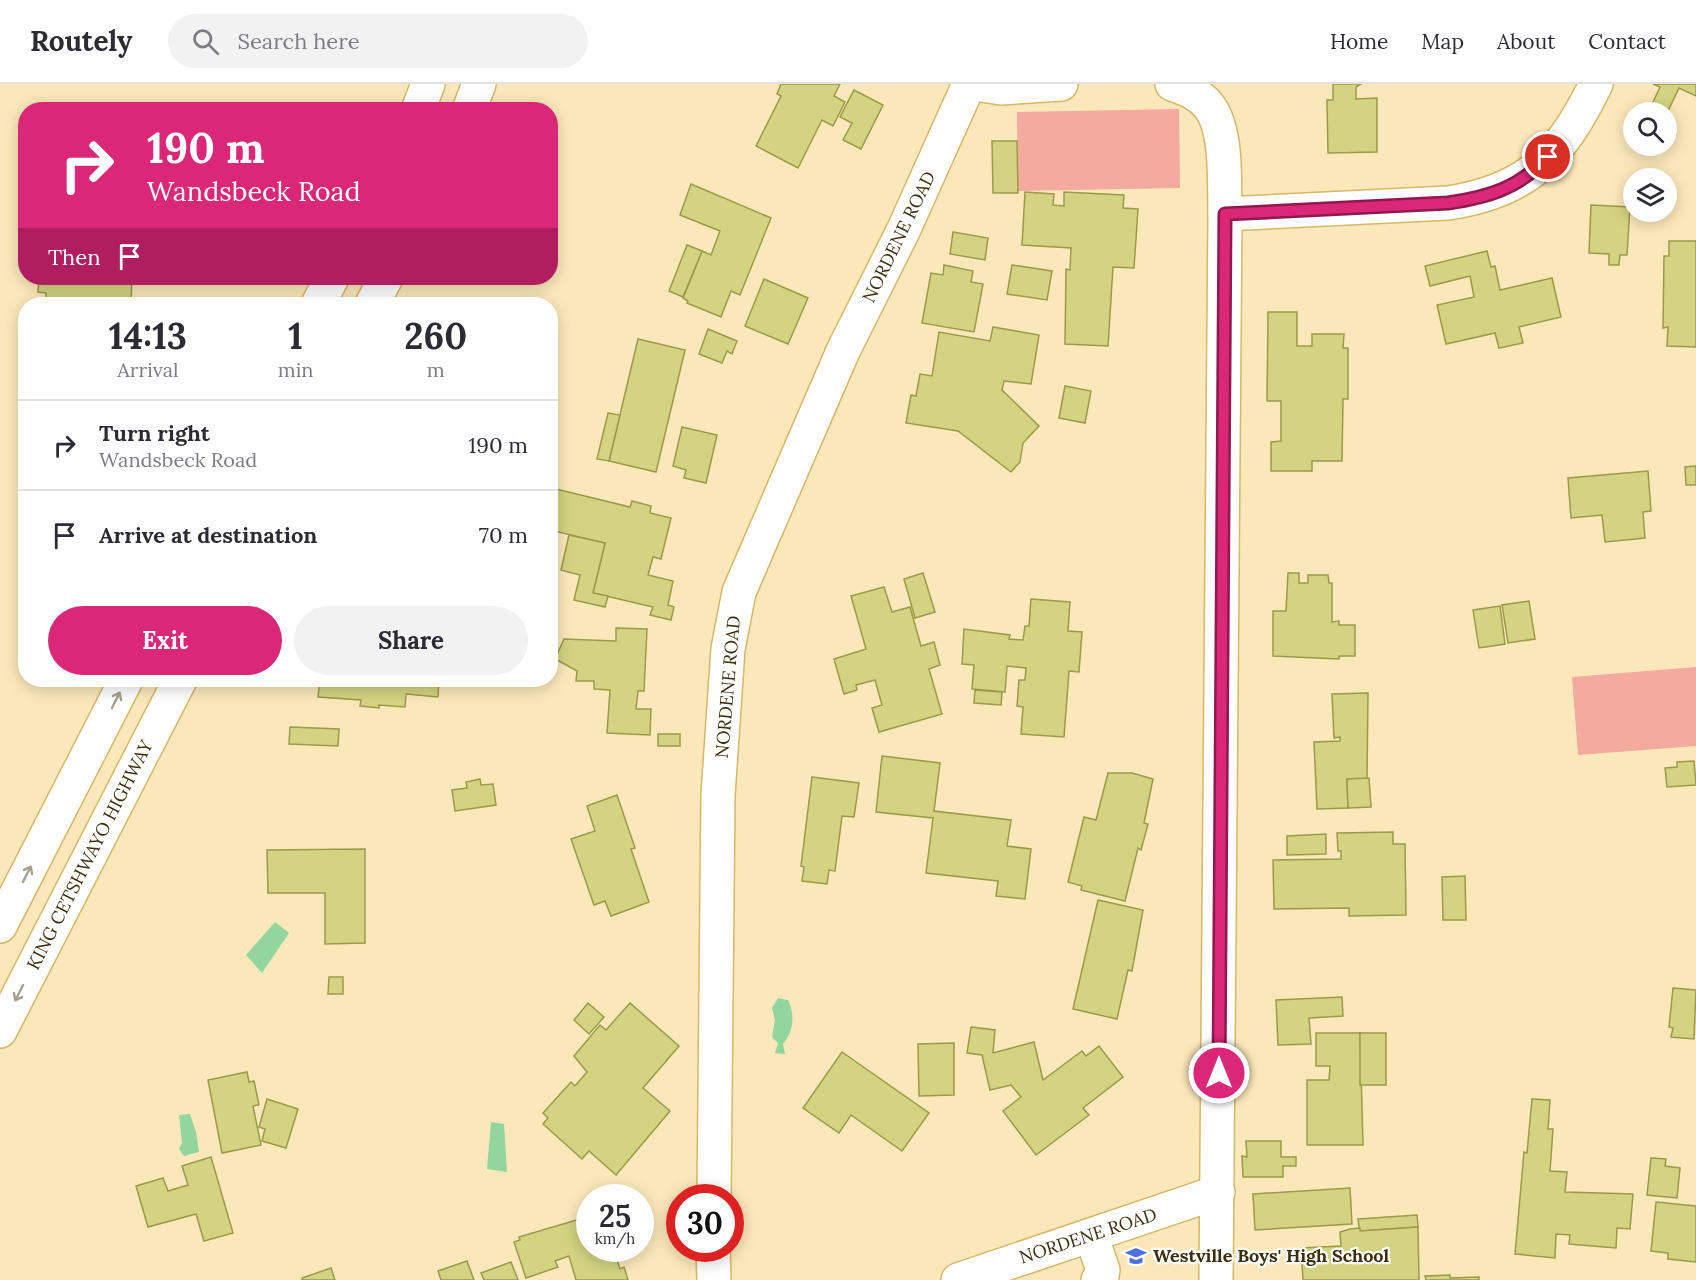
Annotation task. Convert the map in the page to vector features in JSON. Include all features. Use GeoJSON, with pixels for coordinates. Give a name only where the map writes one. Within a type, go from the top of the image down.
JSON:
{"type":"FeatureCollection","features":[{"type":"Feature","properties":{"kind":"main road"},"geometry":{"type":"LineString","coordinates":[[421,102],[428,84]]}},
{"type":"Feature","properties":{"kind":"main road"},"geometry":{"type":"LineString","coordinates":[[472,102],[479,84]]}},
{"type":"Feature","properties":{"kind":"main road","name":"NORDENE ROAD"},"geometry":{"type":"LineString","coordinates":[[714,1184],[718,795],[728,649],[736,602],[750,564],[843,351],[904,229],[969,84]]}},
{"type":"Feature","properties":{"kind":"main road"},"geometry":{"type":"LineString","coordinates":[[975,84],[1001,88],[1061,84]]}},
{"type":"Feature","properties":{"kind":"main road"},"geometry":{"type":"LineString","coordinates":[[1173,84],[1199,96],[1210,106],[1217,124],[1222,149],[1225,214],[1216,1280]]}},
{"type":"Feature","properties":{"kind":"main road"},"geometry":{"type":"LineString","coordinates":[[1225,214],[1448,203],[1479,198],[1504,190],[1530,176],[1568,131],[1596,84]]}},
{"type":"Feature","properties":{"kind":"main road"},"geometry":{"type":"LineString","coordinates":[[0,926],[122,687]]}},
{"type":"Feature","properties":{"kind":"main road","name":"KING CETSHWAYO HIGHWAY"},"geometry":{"type":"LineString","coordinates":[[0,1031],[176,687]]}},
{"type":"Feature","properties":{"kind":"main road","name":"NORDENE ROAD"},"geometry":{"type":"LineString","coordinates":[[958,1280],[1218,1192]]}},
{"type":"Feature","properties":{"kind":"main road"},"geometry":{"type":"LineString","coordinates":[[1091,1235],[1103,1270],[1098,1280]]}},
{"type":"Feature","properties":{"kind":"main road"},"geometry":{"type":"LineString","coordinates":[[713,1262],[714,1280]]}},
{"type":"Feature","properties":{"kind":"shaded area"},"geometry":{"type":"Polygon","coordinates":[[[1179,109],[1180,188],[1018,191],[1017,112],[1179,109]]]}},
{"type":"Feature","properties":{"kind":"shaded area"},"geometry":{"type":"Polygon","coordinates":[[[1696,667],[1696,746],[1578,755],[1572,677],[1696,667]]]}},
{"type":"Feature","properties":{"kind":"shaded area"},"geometry":{"type":"Polygon","coordinates":[[[275,922],[289,933],[262,973],[246,955],[275,922]]]}},
{"type":"Feature","properties":{"kind":"shaded area"},"geometry":{"type":"Polygon","coordinates":[[[778,998],[788,1000],[792,1011],[791,1028],[783,1044],[785,1054],[775,1053],[778,1043],[772,1037],[775,1020],[772,1008],[778,998]]]}},
{"type":"Feature","properties":{"kind":"shaded area"},"geometry":{"type":"Polygon","coordinates":[[[190,1114],[199,1152],[184,1156],[179,1149],[182,1143],[179,1115],[190,1114]]]}},
{"type":"Feature","properties":{"kind":"shaded area"},"geometry":{"type":"Polygon","coordinates":[[[491,1122],[504,1124],[507,1172],[487,1169],[491,1122]]]}},
{"type":"Feature","properties":{"kind":"building"},"geometry":{"type":"Polygon","coordinates":[[[781,84],[840,84],[834,96],[845,102],[833,126],[822,120],[798,168],[756,146],[781,96],[777,94],[781,84]]]}},
{"type":"Feature","properties":{"kind":"building"},"geometry":{"type":"Polygon","coordinates":[[[1333,84],[1361,84],[1356,87],[1356,99],[1377,98],[1377,152],[1328,153],[1327,100],[1333,100],[1333,84]]]}},
{"type":"Feature","properties":{"kind":"building"},"geometry":{"type":"Polygon","coordinates":[[[1653,84],[1696,84],[1696,96],[1679,88],[1672,102],[1653,102],[1660,87],[1653,84]]]}},
{"type":"Feature","properties":{"kind":"building"},"geometry":{"type":"Polygon","coordinates":[[[854,90],[883,105],[861,149],[843,140],[852,123],[840,117],[854,90]]]}},
{"type":"Feature","properties":{"kind":"building"},"geometry":{"type":"Polygon","coordinates":[[[992,141],[1017,141],[1018,193],[993,193],[992,141]]]}},
{"type":"Feature","properties":{"kind":"building"},"geometry":{"type":"Polygon","coordinates":[[[691,184],[771,218],[740,295],[731,291],[721,317],[687,303],[688,301],[683,298],[702,251],[711,255],[720,231],[680,215],[691,184]]]}},
{"type":"Feature","properties":{"kind":"building"},"geometry":{"type":"Polygon","coordinates":[[[1025,192],[1054,194],[1053,205],[1064,206],[1064,192],[1124,195],[1123,208],[1138,209],[1134,268],[1113,267],[1108,346],[1065,344],[1066,269],[1070,270],[1071,248],[1022,245],[1025,192]]]}},
{"type":"Feature","properties":{"kind":"building"},"geometry":{"type":"Polygon","coordinates":[[[1591,205],[1623,207],[1623,222],[1629,222],[1627,255],[1620,255],[1619,265],[1609,265],[1609,254],[1589,253],[1591,205]]]}},
{"type":"Feature","properties":{"kind":"building"},"geometry":{"type":"Polygon","coordinates":[[[953,232],[988,238],[985,260],[950,254],[953,232]]]}},
{"type":"Feature","properties":{"kind":"building"},"geometry":{"type":"Polygon","coordinates":[[[1669,241],[1696,241],[1696,347],[1667,346],[1668,327],[1663,328],[1664,256],[1669,256],[1669,241]]]}},
{"type":"Feature","properties":{"kind":"building"},"geometry":{"type":"Polygon","coordinates":[[[687,245],[702,251],[683,297],[669,291],[687,245]]]}},
{"type":"Feature","properties":{"kind":"building"},"geometry":{"type":"Polygon","coordinates":[[[1487,251],[1491,267],[1495,266],[1500,290],[1552,278],[1561,317],[1519,327],[1523,343],[1499,348],[1495,333],[1446,344],[1437,305],[1474,297],[1470,276],[1430,286],[1425,266],[1487,251]]]}},
{"type":"Feature","properties":{"kind":"building"},"geometry":{"type":"Polygon","coordinates":[[[944,265],[973,271],[971,282],[983,284],[974,332],[922,323],[931,273],[943,275],[944,265]]]}},
{"type":"Feature","properties":{"kind":"building"},"geometry":{"type":"Polygon","coordinates":[[[1012,265],[1052,271],[1047,300],[1007,294],[1012,265]]]}},
{"type":"Feature","properties":{"kind":"building"},"geometry":{"type":"Polygon","coordinates":[[[764,279],[808,298],[788,344],[745,326],[764,279]]]}},
{"type":"Feature","properties":{"kind":"building"},"geometry":{"type":"Polygon","coordinates":[[[38,285],[132,285],[131,297],[46,297],[46,293],[38,292],[38,285]]]}},
{"type":"Feature","properties":{"kind":"building"},"geometry":{"type":"Polygon","coordinates":[[[1268,312],[1297,312],[1297,346],[1312,346],[1312,334],[1344,334],[1343,348],[1348,348],[1348,399],[1343,399],[1342,461],[1312,461],[1312,471],[1271,471],[1271,442],[1281,441],[1281,401],[1267,401],[1268,312]]]}},
{"type":"Feature","properties":{"kind":"building"},"geometry":{"type":"Polygon","coordinates":[[[993,327],[1039,335],[1031,384],[1004,381],[1002,390],[1039,426],[1023,443],[1020,462],[1011,472],[958,431],[906,423],[911,395],[916,396],[920,374],[932,376],[939,332],[990,341],[993,327]]]}},
{"type":"Feature","properties":{"kind":"building"},"geometry":{"type":"Polygon","coordinates":[[[708,329],[737,341],[732,354],[727,351],[722,363],[699,354],[708,329]]]}},
{"type":"Feature","properties":{"kind":"building"},"geometry":{"type":"Polygon","coordinates":[[[638,339],[685,350],[656,472],[609,461],[638,339]]]}},
{"type":"Feature","properties":{"kind":"building"},"geometry":{"type":"Polygon","coordinates":[[[1065,386],[1091,391],[1085,423],[1059,418],[1065,386]]]}},
{"type":"Feature","properties":{"kind":"building"},"geometry":{"type":"Polygon","coordinates":[[[608,413],[620,415],[609,461],[597,459],[608,413]]]}},
{"type":"Feature","properties":{"kind":"building"},"geometry":{"type":"Polygon","coordinates":[[[682,427],[717,435],[706,483],[684,478],[686,470],[673,466],[682,427]]]}},
{"type":"Feature","properties":{"kind":"building"},"geometry":{"type":"Polygon","coordinates":[[[1696,466],[1696,485],[1686,485],[1685,467],[1696,466]]]}},
{"type":"Feature","properties":{"kind":"building"},"geometry":{"type":"Polygon","coordinates":[[[1648,471],[1651,511],[1643,512],[1645,538],[1605,542],[1602,515],[1571,518],[1568,478],[1648,471]]]}},
{"type":"Feature","properties":{"kind":"building"},"geometry":{"type":"Polygon","coordinates":[[[558,489],[630,507],[632,501],[651,506],[650,513],[671,518],[661,559],[653,557],[648,575],[673,581],[668,605],[674,607],[671,620],[650,615],[653,607],[593,593],[605,543],[558,532],[558,489]]]}},
{"type":"Feature","properties":{"kind":"building"},"geometry":{"type":"Polygon","coordinates":[[[569,535],[605,543],[593,593],[608,596],[605,607],[574,600],[580,575],[561,570],[569,535]]]}},
{"type":"Feature","properties":{"kind":"building"},"geometry":{"type":"Polygon","coordinates":[[[923,573],[935,612],[915,618],[904,579],[923,573]]]}},
{"type":"Feature","properties":{"kind":"building"},"geometry":{"type":"Polygon","coordinates":[[[1288,573],[1299,573],[1299,583],[1308,583],[1308,575],[1328,575],[1329,583],[1332,583],[1332,622],[1339,621],[1339,625],[1355,625],[1355,656],[1339,656],[1339,659],[1273,656],[1273,611],[1286,611],[1288,573]]]}},
{"type":"Feature","properties":{"kind":"building"},"geometry":{"type":"Polygon","coordinates":[[[884,587],[892,612],[910,607],[921,646],[934,642],[940,665],[929,669],[942,714],[879,732],[872,708],[882,705],[875,680],[856,685],[857,690],[844,694],[834,659],[866,649],[851,596],[884,587]]]}},
{"type":"Feature","properties":{"kind":"building"},"geometry":{"type":"Polygon","coordinates":[[[1031,599],[1070,602],[1068,631],[1082,632],[1079,672],[1069,671],[1064,737],[1021,734],[1023,707],[1017,706],[1019,680],[1025,680],[1026,668],[1007,666],[1005,692],[972,689],[974,665],[962,664],[964,629],[1010,635],[1009,639],[1023,640],[1025,626],[1029,626],[1031,599]]]}},
{"type":"Feature","properties":{"kind":"building"},"geometry":{"type":"Polygon","coordinates":[[[1529,601],[1535,639],[1508,643],[1502,605],[1529,601]]]}},
{"type":"Feature","properties":{"kind":"building"},"geometry":{"type":"Polygon","coordinates":[[[1500,606],[1505,644],[1479,648],[1473,610],[1500,606]]]}},
{"type":"Feature","properties":{"kind":"building"},"geometry":{"type":"Polygon","coordinates":[[[616,628],[647,629],[644,691],[638,691],[636,709],[651,709],[650,735],[607,733],[610,690],[594,689],[594,681],[576,681],[577,671],[558,661],[558,652],[564,639],[616,641],[616,628]]]}},
{"type":"Feature","properties":{"kind":"building"},"geometry":{"type":"Polygon","coordinates":[[[319,687],[439,687],[438,697],[406,694],[405,707],[360,706],[361,700],[318,697],[319,687]]]}},
{"type":"Feature","properties":{"kind":"building"},"geometry":{"type":"Polygon","coordinates":[[[975,690],[1002,692],[1001,705],[974,703],[975,690]]]}},
{"type":"Feature","properties":{"kind":"building"},"geometry":{"type":"Polygon","coordinates":[[[1368,693],[1367,779],[1347,779],[1348,808],[1317,809],[1314,742],[1340,741],[1340,737],[1334,738],[1332,694],[1368,693]]]}},
{"type":"Feature","properties":{"kind":"building"},"geometry":{"type":"Polygon","coordinates":[[[290,727],[339,729],[338,746],[289,744],[290,727]]]}},
{"type":"Feature","properties":{"kind":"building"},"geometry":{"type":"Polygon","coordinates":[[[658,734],[680,734],[680,746],[658,746],[658,734]]]}},
{"type":"Feature","properties":{"kind":"building"},"geometry":{"type":"Polygon","coordinates":[[[882,756],[940,763],[934,811],[1011,820],[1007,846],[1031,849],[1025,899],[996,896],[998,881],[926,873],[933,818],[876,812],[882,756]]]}},
{"type":"Feature","properties":{"kind":"building"},"geometry":{"type":"Polygon","coordinates":[[[1694,761],[1696,785],[1667,787],[1665,768],[1677,767],[1677,762],[1694,761]]]}},
{"type":"Feature","properties":{"kind":"building"},"geometry":{"type":"Polygon","coordinates":[[[1108,773],[1132,773],[1153,779],[1144,823],[1148,824],[1141,850],[1138,848],[1125,901],[1081,890],[1082,886],[1068,882],[1084,817],[1096,820],[1108,773]]]}},
{"type":"Feature","properties":{"kind":"building"},"geometry":{"type":"Polygon","coordinates":[[[812,777],[859,783],[854,817],[842,816],[835,871],[829,870],[827,884],[802,881],[804,867],[801,866],[812,777]]]}},
{"type":"Feature","properties":{"kind":"building"},"geometry":{"type":"Polygon","coordinates":[[[1369,778],[1371,807],[1348,808],[1347,779],[1369,778]]]}},
{"type":"Feature","properties":{"kind":"building"},"geometry":{"type":"Polygon","coordinates":[[[480,779],[481,785],[493,784],[496,805],[455,811],[452,790],[467,788],[466,782],[480,779]]]}},
{"type":"Feature","properties":{"kind":"building"},"geometry":{"type":"Polygon","coordinates":[[[617,795],[635,848],[631,849],[649,902],[611,916],[605,901],[594,905],[571,839],[595,831],[587,806],[617,795]]]}},
{"type":"Feature","properties":{"kind":"building"},"geometry":{"type":"Polygon","coordinates":[[[1393,832],[1393,844],[1405,844],[1406,915],[1349,916],[1349,908],[1274,909],[1273,860],[1341,859],[1337,833],[1393,832]]]}},
{"type":"Feature","properties":{"kind":"building"},"geometry":{"type":"Polygon","coordinates":[[[1326,834],[1326,854],[1287,855],[1287,836],[1326,834]]]}},
{"type":"Feature","properties":{"kind":"building"},"geometry":{"type":"Polygon","coordinates":[[[365,849],[365,943],[325,944],[325,893],[268,893],[267,850],[365,849]]]}},
{"type":"Feature","properties":{"kind":"building"},"geometry":{"type":"Polygon","coordinates":[[[1465,876],[1466,920],[1443,920],[1442,877],[1465,876]]]}},
{"type":"Feature","properties":{"kind":"building"},"geometry":{"type":"Polygon","coordinates":[[[1098,900],[1143,910],[1132,971],[1128,970],[1117,1019],[1073,1009],[1098,900]]]}},
{"type":"Feature","properties":{"kind":"building"},"geometry":{"type":"Polygon","coordinates":[[[329,977],[343,977],[343,994],[328,994],[329,977]]]}},
{"type":"Feature","properties":{"kind":"building"},"geometry":{"type":"Polygon","coordinates":[[[1673,988],[1696,990],[1694,1039],[1671,1037],[1673,1028],[1669,1027],[1673,988]]]}},
{"type":"Feature","properties":{"kind":"building"},"geometry":{"type":"Polygon","coordinates":[[[1342,997],[1343,1016],[1309,1018],[1311,1044],[1278,1045],[1276,1000],[1342,997]]]}},
{"type":"Feature","properties":{"kind":"building"},"geometry":{"type":"Polygon","coordinates":[[[588,1003],[604,1017],[589,1034],[574,1020],[588,1003]]]}},
{"type":"Feature","properties":{"kind":"building"},"geometry":{"type":"Polygon","coordinates":[[[630,1003],[679,1046],[643,1088],[670,1111],[616,1175],[589,1151],[582,1159],[543,1124],[548,1118],[543,1113],[571,1082],[575,1086],[587,1072],[574,1056],[600,1025],[606,1030],[630,1003]]]}},
{"type":"Feature","properties":{"kind":"building"},"geometry":{"type":"Polygon","coordinates":[[[971,1027],[995,1030],[993,1053],[1034,1042],[1043,1080],[1082,1051],[1086,1056],[1099,1046],[1123,1077],[1083,1108],[1089,1115],[1036,1155],[1003,1111],[1021,1097],[1011,1085],[990,1090],[982,1055],[967,1053],[971,1027]]]}},
{"type":"Feature","properties":{"kind":"building"},"geometry":{"type":"Polygon","coordinates":[[[1316,1033],[1360,1033],[1363,1145],[1307,1145],[1307,1080],[1329,1080],[1330,1066],[1316,1066],[1316,1033]]]}},
{"type":"Feature","properties":{"kind":"building"},"geometry":{"type":"Polygon","coordinates":[[[1360,1033],[1386,1033],[1386,1085],[1360,1085],[1360,1033]]]}},
{"type":"Feature","properties":{"kind":"building"},"geometry":{"type":"Polygon","coordinates":[[[954,1043],[954,1095],[919,1096],[918,1044],[954,1043]]]}},
{"type":"Feature","properties":{"kind":"building"},"geometry":{"type":"Polygon","coordinates":[[[842,1052],[929,1113],[902,1151],[851,1115],[839,1133],[803,1108],[842,1052]]]}},
{"type":"Feature","properties":{"kind":"building"},"geometry":{"type":"Polygon","coordinates":[[[247,1072],[249,1082],[254,1081],[259,1105],[253,1106],[261,1145],[222,1153],[208,1080],[247,1072]]]}},
{"type":"Feature","properties":{"kind":"building"},"geometry":{"type":"Polygon","coordinates":[[[267,1099],[298,1109],[286,1148],[262,1141],[265,1129],[259,1127],[267,1099]]]}},
{"type":"Feature","properties":{"kind":"building"},"geometry":{"type":"Polygon","coordinates":[[[1532,1099],[1550,1100],[1548,1129],[1553,1129],[1550,1171],[1567,1172],[1565,1192],[1633,1194],[1630,1229],[1617,1228],[1616,1248],[1569,1244],[1570,1235],[1556,1234],[1555,1258],[1515,1254],[1524,1152],[1527,1153],[1532,1099]]]}},
{"type":"Feature","properties":{"kind":"building"},"geometry":{"type":"Polygon","coordinates":[[[1246,1141],[1281,1141],[1281,1157],[1296,1157],[1296,1166],[1283,1166],[1283,1177],[1243,1177],[1242,1156],[1247,1157],[1246,1141]]]}},
{"type":"Feature","properties":{"kind":"building"},"geometry":{"type":"Polygon","coordinates":[[[211,1157],[233,1233],[204,1241],[196,1214],[148,1227],[136,1186],[163,1178],[168,1191],[188,1185],[182,1166],[211,1157]]]}},
{"type":"Feature","properties":{"kind":"building"},"geometry":{"type":"Polygon","coordinates":[[[1651,1158],[1666,1159],[1665,1166],[1680,1168],[1677,1198],[1647,1195],[1651,1158]]]}},
{"type":"Feature","properties":{"kind":"building"},"geometry":{"type":"Polygon","coordinates":[[[1350,1188],[1352,1224],[1255,1230],[1253,1194],[1350,1188]]]}},
{"type":"Feature","properties":{"kind":"building"},"geometry":{"type":"Polygon","coordinates":[[[1656,1202],[1696,1206],[1696,1262],[1668,1259],[1668,1253],[1651,1251],[1656,1202]]]}},
{"type":"Feature","properties":{"kind":"building"},"geometry":{"type":"Polygon","coordinates":[[[1417,1215],[1418,1227],[1360,1231],[1359,1228],[1358,1219],[1417,1215]]]}},
{"type":"Feature","properties":{"kind":"building"},"geometry":{"type":"Polygon","coordinates":[[[576,1220],[576,1262],[618,1262],[620,1269],[624,1267],[628,1280],[576,1280],[569,1256],[555,1261],[558,1267],[526,1278],[514,1242],[520,1240],[519,1237],[576,1220]]]}},
{"type":"Feature","properties":{"kind":"building"},"geometry":{"type":"Polygon","coordinates":[[[1418,1227],[1419,1280],[1303,1280],[1301,1248],[1341,1246],[1340,1232],[1350,1229],[1360,1228],[1360,1231],[1418,1227]]]}},
{"type":"Feature","properties":{"kind":"building"},"geometry":{"type":"Polygon","coordinates":[[[467,1261],[474,1280],[441,1280],[438,1271],[467,1261]]]}},
{"type":"Feature","properties":{"kind":"building"},"geometry":{"type":"Polygon","coordinates":[[[511,1262],[518,1280],[484,1280],[481,1273],[511,1262]]]}},
{"type":"Feature","properties":{"kind":"building"},"geometry":{"type":"Polygon","coordinates":[[[331,1268],[335,1280],[302,1280],[302,1278],[331,1268]]]}},
{"type":"Feature","properties":{"kind":"building"},"geometry":{"type":"Polygon","coordinates":[[[1450,1275],[1450,1278],[1479,1277],[1479,1280],[1426,1280],[1425,1276],[1450,1275]]]}},
{"type":"Feature","properties":{"kind":"place","name":"Westville Boys' High School"},"geometry":{"type":"Point","coordinates":[1136,1256]}},
{"type":"Feature","properties":{"kind":"route"},"geometry":{"type":"LineString","coordinates":[[1219,1073],[1225,214],[1448,203],[1479,198],[1504,190],[1530,176],[1548,157]]}}]}
